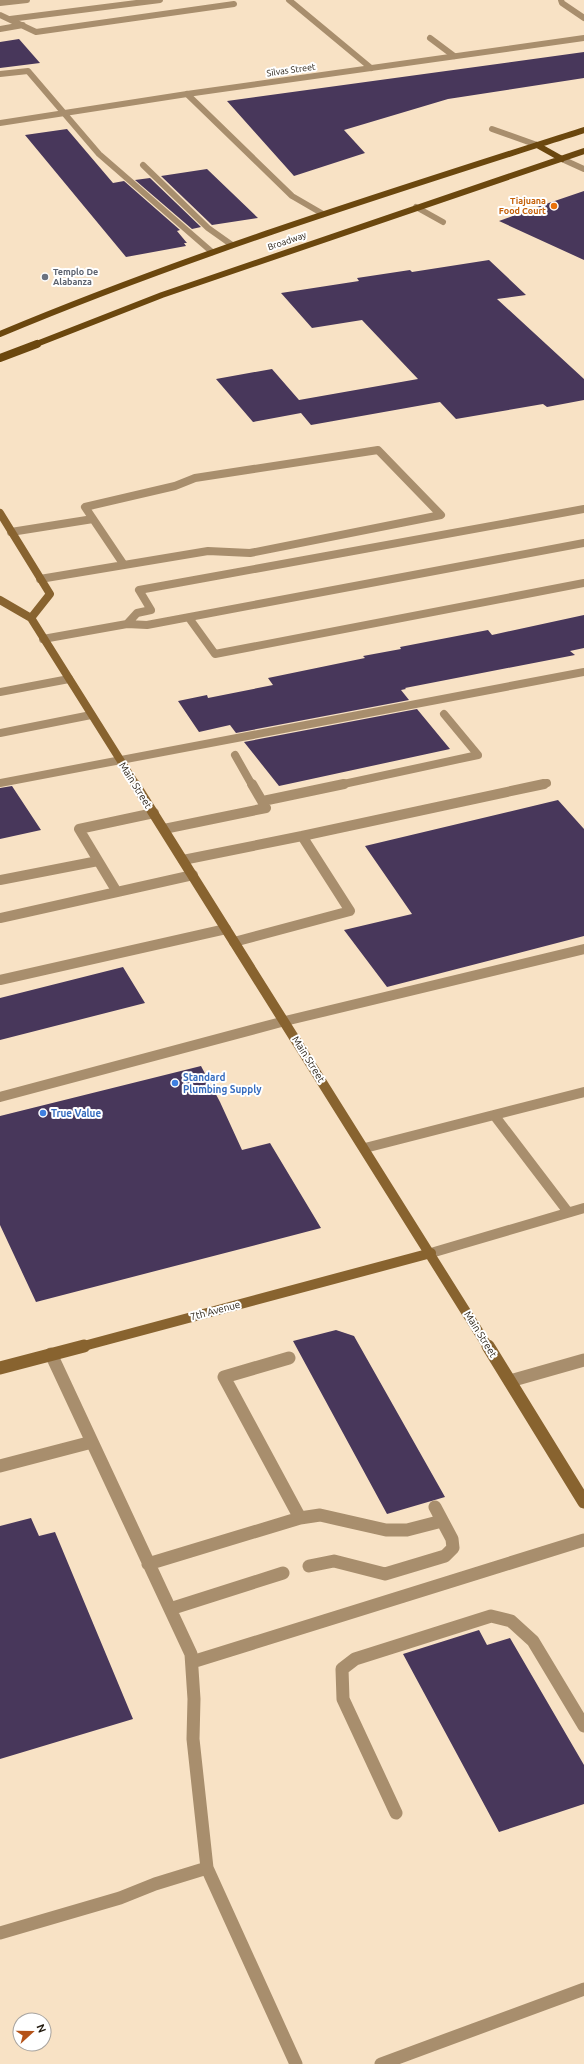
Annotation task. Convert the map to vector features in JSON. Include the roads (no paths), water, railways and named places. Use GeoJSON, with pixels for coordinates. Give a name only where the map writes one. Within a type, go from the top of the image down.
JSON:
{"type":"FeatureCollection","features":[{"type":"Feature","properties":{"kind":"main road","name":"Broadway"},"geometry":{"type":"LineString","coordinates":[[0,332],[67,305],[232,245],[323,214],[584,130]]}},
{"type":"Feature","properties":{"kind":"main road"},"geometry":{"type":"LineString","coordinates":[[537,145],[562,159]]}},
{"type":"Feature","properties":{"kind":"main road","name":"Broadway"},"geometry":{"type":"LineString","coordinates":[[0,358],[162,295],[416,207],[584,152]]}},
{"type":"Feature","properties":{"kind":"main road"},"geometry":{"type":"LineString","coordinates":[[0,513],[50,594],[31,618]]}},
{"type":"Feature","properties":{"kind":"main road","name":"Main Street"},"geometry":{"type":"LineString","coordinates":[[0,600],[31,618],[431,1253],[584,1502]]}},
{"type":"Feature","properties":{"kind":"main road","name":"7th Avenue"},"geometry":{"type":"LineString","coordinates":[[0,1368],[431,1253]]}},
{"type":"Feature","properties":{"kind":"street"},"geometry":{"type":"LineString","coordinates":[[0,3],[27,0]]}},
{"type":"Feature","properties":{"kind":"street"},"geometry":{"type":"LineString","coordinates":[[10,19],[160,0]]}},
{"type":"Feature","properties":{"kind":"street"},"geometry":{"type":"LineString","coordinates":[[289,0],[371,68]]}},
{"type":"Feature","properties":{"kind":"street"},"geometry":{"type":"LineString","coordinates":[[561,0],[562,3],[584,18]]}},
{"type":"Feature","properties":{"kind":"street"},"geometry":{"type":"LineString","coordinates":[[0,14],[36,32],[232,2]]}},
{"type":"Feature","properties":{"kind":"street"},"geometry":{"type":"LineString","coordinates":[[0,29],[23,25]]}},
{"type":"Feature","properties":{"kind":"street"},"geometry":{"type":"LineString","coordinates":[[430,38],[454,56]]}},
{"type":"Feature","properties":{"kind":"street","name":"Silvas Street"},"geometry":{"type":"LineString","coordinates":[[0,123],[187,94],[584,38]]}},
{"type":"Feature","properties":{"kind":"street"},"geometry":{"type":"LineString","coordinates":[[0,74],[28,71],[99,154],[212,252]]}},
{"type":"Feature","properties":{"kind":"street"},"geometry":{"type":"LineString","coordinates":[[187,94],[292,196],[323,214]]}},
{"type":"Feature","properties":{"kind":"street"},"geometry":{"type":"LineString","coordinates":[[492,129],[537,145]]}},
{"type":"Feature","properties":{"kind":"street"},"geometry":{"type":"LineString","coordinates":[[562,159],[584,169]]}},
{"type":"Feature","properties":{"kind":"street"},"geometry":{"type":"LineString","coordinates":[[143,165],[208,228],[232,245]]}},
{"type":"Feature","properties":{"kind":"street"},"geometry":{"type":"LineString","coordinates":[[416,207],[443,222]]}},
{"type":"Feature","properties":{"kind":"street"},"geometry":{"type":"LineString","coordinates":[[40,579],[125,566],[208,551],[250,553],[441,515],[378,450],[195,478],[175,486],[85,507],[125,566]]}},
{"type":"Feature","properties":{"kind":"street"},"geometry":{"type":"LineString","coordinates":[[127,624],[137,613],[151,610],[139,590],[584,509]]}},
{"type":"Feature","properties":{"kind":"street"},"geometry":{"type":"LineString","coordinates":[[11,532],[93,519]]}},
{"type":"Feature","properties":{"kind":"street"},"geometry":{"type":"LineString","coordinates":[[44,639],[127,624],[147,626],[584,543]]}},
{"type":"Feature","properties":{"kind":"street"},"geometry":{"type":"LineString","coordinates":[[189,618],[215,654],[584,582]]}},
{"type":"Feature","properties":{"kind":"street"},"geometry":{"type":"LineString","coordinates":[[0,783],[119,759],[433,703],[584,672]]}},
{"type":"Feature","properties":{"kind":"street"},"geometry":{"type":"LineString","coordinates":[[0,692],[69,679]]}},
{"type":"Feature","properties":{"kind":"street"},"geometry":{"type":"LineString","coordinates":[[262,801],[478,755],[444,714]]}},
{"type":"Feature","properties":{"kind":"street"},"geometry":{"type":"LineString","coordinates":[[0,733],[91,715]]}},
{"type":"Feature","properties":{"kind":"street"},"geometry":{"type":"LineString","coordinates":[[164,829],[266,808],[235,755]]}},
{"type":"Feature","properties":{"kind":"street"},"geometry":{"type":"LineString","coordinates":[[183,860],[547,783]]}},
{"type":"Feature","properties":{"kind":"street"},"geometry":{"type":"LineString","coordinates":[[117,892],[79,829],[154,813]]}},
{"type":"Feature","properties":{"kind":"street"},"geometry":{"type":"LineString","coordinates":[[234,942],[350,911],[302,836]]}},
{"type":"Feature","properties":{"kind":"street"},"geometry":{"type":"LineString","coordinates":[[0,880],[98,861]]}},
{"type":"Feature","properties":{"kind":"street"},"geometry":{"type":"LineString","coordinates":[[0,918],[193,875]]}},
{"type":"Feature","properties":{"kind":"street"},"geometry":{"type":"LineString","coordinates":[[0,980],[226,929]]}},
{"type":"Feature","properties":{"kind":"street"},"geometry":{"type":"LineString","coordinates":[[0,1096],[285,1021],[584,949]]}},
{"type":"Feature","properties":{"kind":"street"},"geometry":{"type":"LineString","coordinates":[[365,1148],[584,1092]]}},
{"type":"Feature","properties":{"kind":"street"},"geometry":{"type":"LineString","coordinates":[[494,1115],[568,1212]]}},
{"type":"Feature","properties":{"kind":"street"},"geometry":{"type":"LineString","coordinates":[[431,1253],[584,1208]]}},
{"type":"Feature","properties":{"kind":"street"},"geometry":{"type":"LineString","coordinates":[[51,1354],[191,1654],[194,1699],[193,1738],[207,1868],[296,2064]]}},
{"type":"Feature","properties":{"kind":"street"},"geometry":{"type":"LineString","coordinates":[[289,1358],[224,1377],[300,1518]]}},
{"type":"Feature","properties":{"kind":"street"},"geometry":{"type":"LineString","coordinates":[[510,1381],[584,1360]]}},
{"type":"Feature","properties":{"kind":"street"},"geometry":{"type":"LineString","coordinates":[[0,1466],[92,1442]]}},
{"type":"Feature","properties":{"kind":"street"},"geometry":{"type":"LineString","coordinates":[[309,1566],[334,1561],[385,1574],[445,1556],[453,1548],[452,1539],[435,1507]]}},
{"type":"Feature","properties":{"kind":"street"},"geometry":{"type":"LineString","coordinates":[[148,1564],[300,1518],[320,1515],[386,1530],[407,1530],[442,1521]]}},
{"type":"Feature","properties":{"kind":"street"},"geometry":{"type":"LineString","coordinates":[[192,1662],[584,1540]]}},
{"type":"Feature","properties":{"kind":"street"},"geometry":{"type":"LineString","coordinates":[[170,1609],[283,1573]]}},
{"type":"Feature","properties":{"kind":"street"},"geometry":{"type":"LineString","coordinates":[[396,1813],[343,1699],[342,1669],[355,1659],[492,1616],[511,1621],[533,1641],[584,1726]]}},
{"type":"Feature","properties":{"kind":"street"},"geometry":{"type":"LineString","coordinates":[[0,1933],[120,1898],[155,1884],[207,1868]]}},
{"type":"Feature","properties":{"kind":"street"},"geometry":{"type":"LineString","coordinates":[[381,2064],[584,1989]]}},
{"type":"Feature","properties":{"kind":"place","name":"Tiajuana Food Court"},"geometry":{"type":"Point","coordinates":[554,206]}},
{"type":"Feature","properties":{"kind":"place","name":"Templo De Alabanza"},"geometry":{"type":"Point","coordinates":[45,277]}},
{"type":"Feature","properties":{"kind":"place","name":"Standard Plumbing Supply"},"geometry":{"type":"Point","coordinates":[175,1083]}},
{"type":"Feature","properties":{"kind":"place","name":"True Value"},"geometry":{"type":"Point","coordinates":[43,1113]}}]}
